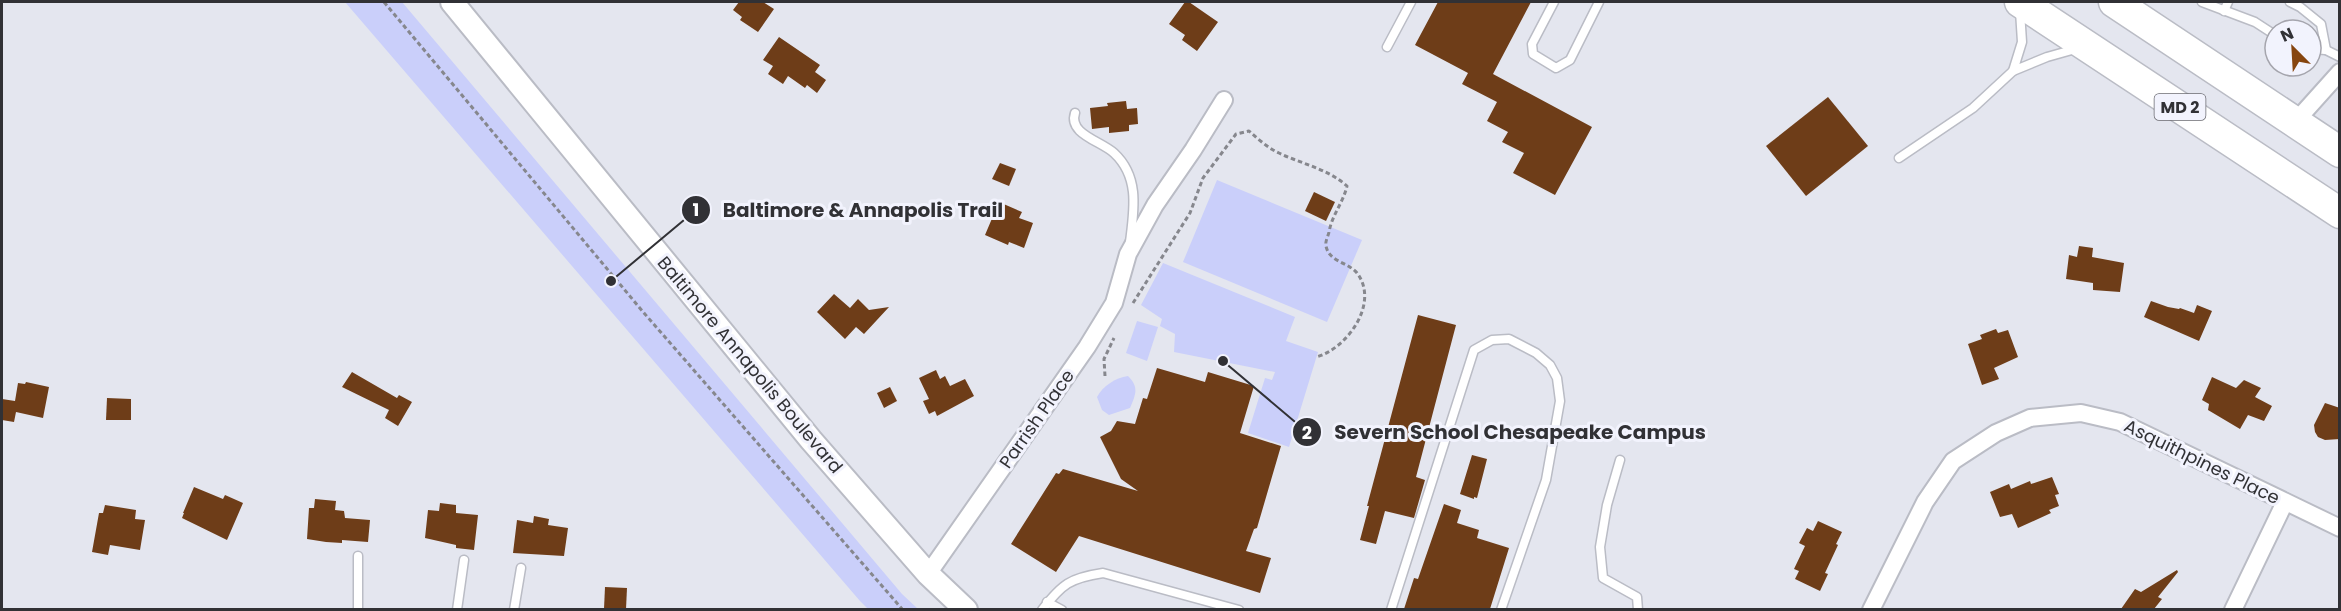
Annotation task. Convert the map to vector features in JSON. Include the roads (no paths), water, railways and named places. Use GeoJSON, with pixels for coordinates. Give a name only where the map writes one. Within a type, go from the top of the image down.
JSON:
{"type":"FeatureCollection","features":[{"type":"Feature","properties":{"kind":"highway","name":"MD 2"},"geometry":{"type":"LineString","coordinates":[[2020,2],[2340,213]]}},
{"type":"Feature","properties":{"kind":"highway","name":"MD 2"},"geometry":{"type":"LineString","coordinates":[[2114,2],[2340,152]]}},
{"type":"Feature","properties":{"kind":"street","name":"Baltimore Annapolis Boulevard"},"geometry":{"type":"LineString","coordinates":[[452,2],[770,392],[928,574],[966,609]]}},
{"type":"Feature","properties":{"kind":"street"},"geometry":{"type":"LineString","coordinates":[[2296,121],[2340,72]]}},
{"type":"Feature","properties":{"kind":"street","name":"Parrish Place"},"geometry":{"type":"LineString","coordinates":[[928,574],[1087,347],[1114,303],[1128,254],[1155,206],[1224,100]]}},
{"type":"Feature","properties":{"kind":"street","name":"Asquithpines Place"},"geometry":{"type":"LineString","coordinates":[[1871,609],[1925,502],[1953,461],[1996,433],[2030,418],[2081,413],[2120,422],[2340,528]]}},
{"type":"Feature","properties":{"kind":"street"},"geometry":{"type":"LineString","coordinates":[[2233,609],[2285,502]]}},
{"type":"Feature","properties":{"kind":"lane"},"geometry":{"type":"LineString","coordinates":[[1387,47],[1411,2]]}},
{"type":"Feature","properties":{"kind":"lane"},"geometry":{"type":"LineString","coordinates":[[1554,2],[1532,44],[1533,54],[1556,68],[1570,60],[1599,2]]}},
{"type":"Feature","properties":{"kind":"lane"},"geometry":{"type":"LineString","coordinates":[[2013,71],[2022,42],[2020,2]]}},
{"type":"Feature","properties":{"kind":"lane"},"geometry":{"type":"LineString","coordinates":[[2202,2],[2263,27]]}},
{"type":"Feature","properties":{"kind":"lane"},"geometry":{"type":"LineString","coordinates":[[2223,11],[2228,2]]}},
{"type":"Feature","properties":{"kind":"lane"},"geometry":{"type":"LineString","coordinates":[[2290,2],[2301,7],[2321,24],[2326,50]]}},
{"type":"Feature","properties":{"kind":"lane"},"geometry":{"type":"LineString","coordinates":[[1899,158],[1973,108],[2013,71],[2047,57],[2088,46]]}},
{"type":"Feature","properties":{"kind":"lane"},"geometry":{"type":"LineString","coordinates":[[2323,50],[2340,57]]}},
{"type":"Feature","properties":{"kind":"lane"},"geometry":{"type":"LineString","coordinates":[[1075,113],[1073,119],[1077,130],[1114,153],[1129,171],[1133,189],[1133,218],[1128,254]]}},
{"type":"Feature","properties":{"kind":"lane"},"geometry":{"type":"LineString","coordinates":[[1391,609],[1474,350],[1492,340],[1509,339],[1536,353],[1550,365],[1557,378],[1560,401],[1546,480],[1501,609]]}},
{"type":"Feature","properties":{"kind":"lane"},"geometry":{"type":"LineString","coordinates":[[1620,460],[1607,505],[1600,547],[1603,578],[1637,597],[1638,609]]}},
{"type":"Feature","properties":{"kind":"lane"},"geometry":{"type":"LineString","coordinates":[[358,556],[358,609]]}},
{"type":"Feature","properties":{"kind":"lane"},"geometry":{"type":"LineString","coordinates":[[457,609],[464,560]]}},
{"type":"Feature","properties":{"kind":"lane"},"geometry":{"type":"LineString","coordinates":[[514,609],[521,568]]}},
{"type":"Feature","properties":{"kind":"lane"},"geometry":{"type":"LineString","coordinates":[[1062,609],[1045,606],[1060,587],[1083,576],[1103,573],[1239,609]]}},
{"type":"Feature","properties":{"kind":"place","name":"Baltimore & Annapolis Trail"},"geometry":{"type":"Point","coordinates":[611,281]}},
{"type":"Feature","properties":{"kind":"place","name":"Severn School Chesapeake Campus"},"geometry":{"type":"Point","coordinates":[1223,361]}}]}
